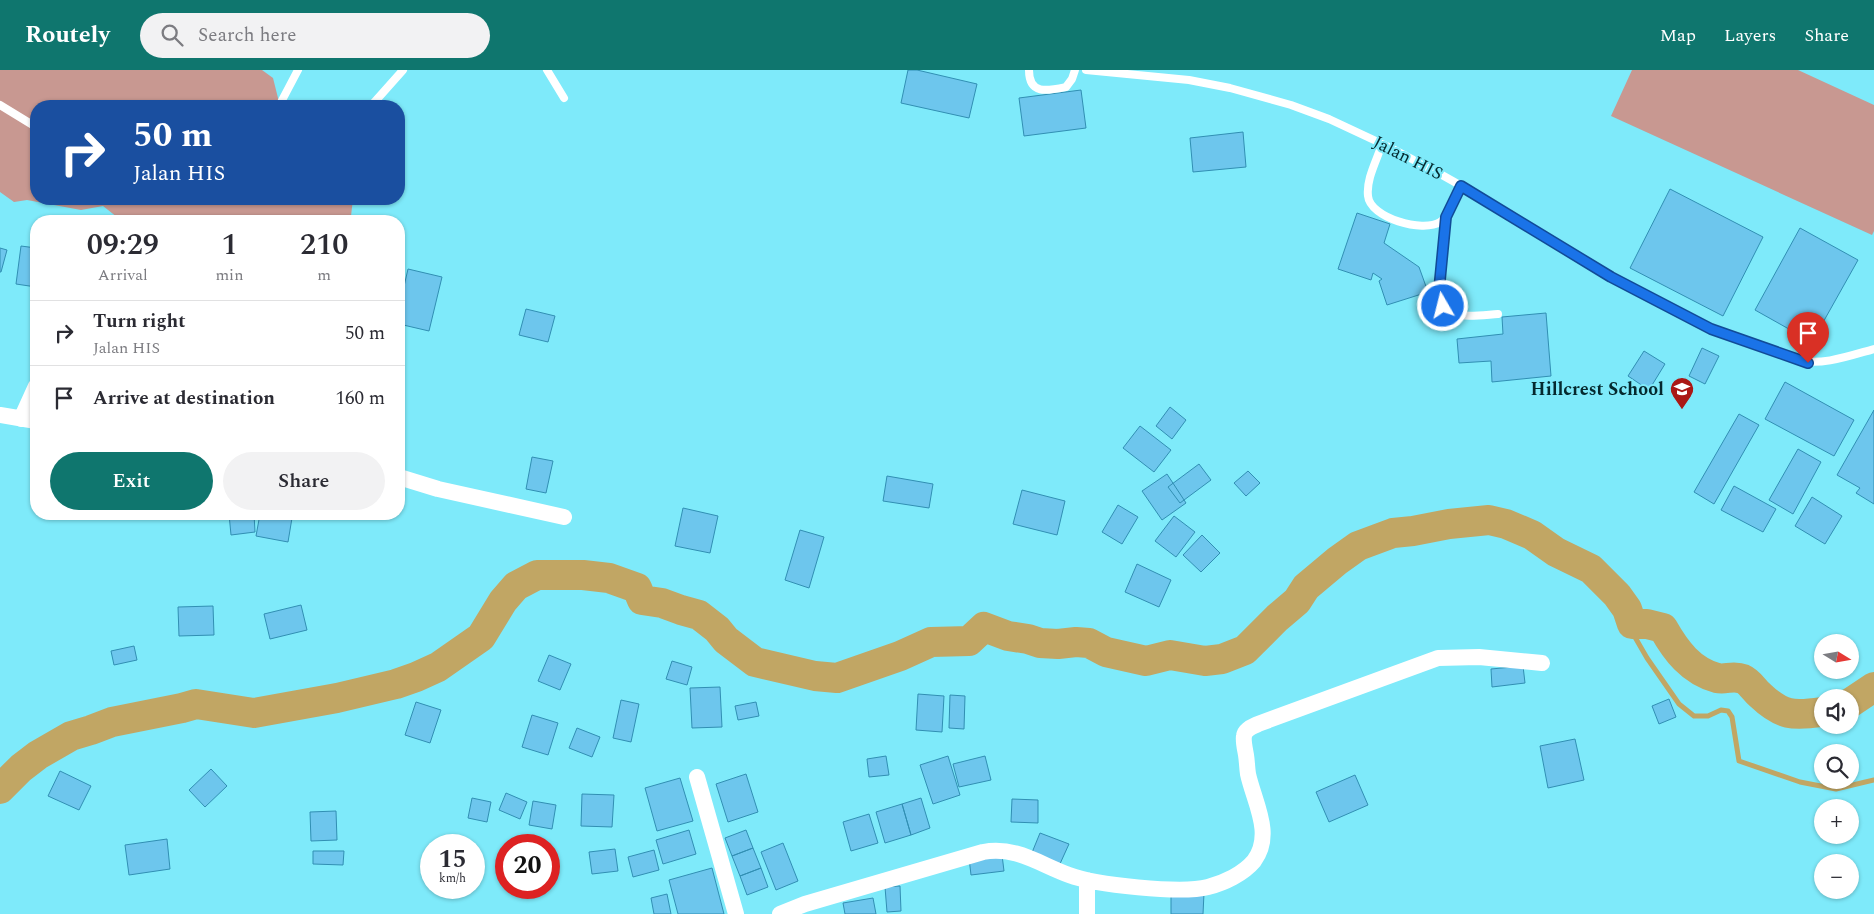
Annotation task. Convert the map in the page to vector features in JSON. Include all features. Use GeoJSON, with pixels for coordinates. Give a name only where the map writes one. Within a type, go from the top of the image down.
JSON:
{"type":"FeatureCollection","features":[{"type":"Feature","properties":{"kind":"street"},"geometry":{"type":"LineString","coordinates":[[0,415],[29,420]]}},
{"type":"Feature","properties":{"kind":"street"},"geometry":{"type":"LineString","coordinates":[[405,479],[456,494],[564,517]]}},
{"type":"Feature","properties":{"kind":"street"},"geometry":{"type":"LineString","coordinates":[[780,914],[823,898],[982,852],[996,850],[1018,854],[1070,876],[1107,884],[1182,890],[1207,887],[1227,880],[1248,866],[1259,853],[1262,843],[1262,823],[1248,774],[1244,736],[1247,730],[1258,724],[1438,658],[1479,657],[1542,663]]}},
{"type":"Feature","properties":{"kind":"street"},"geometry":{"type":"LineString","coordinates":[[696,777],[736,914]]}},
{"type":"Feature","properties":{"kind":"street"},"geometry":{"type":"LineString","coordinates":[[1087,880],[1087,914]]}},
{"type":"Feature","properties":{"kind":"lane"},"geometry":{"type":"LineString","coordinates":[[282,100],[298,70]]}},
{"type":"Feature","properties":{"kind":"lane"},"geometry":{"type":"LineString","coordinates":[[376,100],[403,70]]}},
{"type":"Feature","properties":{"kind":"lane"},"geometry":{"type":"LineString","coordinates":[[547,70],[564,98]]}},
{"type":"Feature","properties":{"kind":"lane"},"geometry":{"type":"LineString","coordinates":[[1029,70],[1030,81],[1033,86],[1041,89],[1056,89],[1066,88],[1075,70]]}},
{"type":"Feature","properties":{"kind":"lane","name":"Jalan HIS"},"geometry":{"type":"LineString","coordinates":[[1086,70],[1179,78],[1230,88],[1291,105],[1328,119],[1382,144],[1461,186],[1611,277],[1711,329],[1808,363],[1823,362],[1874,349]]}},
{"type":"Feature","properties":{"kind":"lane"},"geometry":{"type":"LineString","coordinates":[[0,105],[30,123]]}},
{"type":"Feature","properties":{"kind":"lane"},"geometry":{"type":"LineString","coordinates":[[1382,144],[1368,190],[1370,205],[1394,220],[1408,224],[1433,225],[1446,217]]}},
{"type":"Feature","properties":{"kind":"lane"},"geometry":{"type":"LineString","coordinates":[[1461,186],[1446,217],[1439,290],[1443,306],[1450,312],[1462,315],[1498,314]]}},
{"type":"Feature","properties":{"kind":"shaded area"},"geometry":{"type":"Polygon","coordinates":[[[0,70],[262,70],[273,78],[278,100],[30,100],[30,201],[14,202],[0,192],[0,70]]]}},
{"type":"Feature","properties":{"kind":"shaded area"},"geometry":{"type":"Polygon","coordinates":[[[1632,70],[1798,70],[1874,105],[1874,231],[1872,235],[1611,116],[1632,70]]]}},
{"type":"Feature","properties":{"kind":"shaded area"},"geometry":{"type":"Polygon","coordinates":[[[54,205],[352,205],[351,215],[114,215],[103,206],[81,210],[54,205]]]}},
{"type":"Feature","properties":{"kind":"building"},"geometry":{"type":"Polygon","coordinates":[[[908,70],[917,70],[977,84],[969,118],[901,103],[908,70]]]}},
{"type":"Feature","properties":{"kind":"building"},"geometry":{"type":"Polygon","coordinates":[[[1081,90],[1086,128],[1024,136],[1019,98],[1081,90]]]}},
{"type":"Feature","properties":{"kind":"building"},"geometry":{"type":"Polygon","coordinates":[[[1243,132],[1246,167],[1193,172],[1190,138],[1243,132]]]}},
{"type":"Feature","properties":{"kind":"building"},"geometry":{"type":"Polygon","coordinates":[[[1670,189],[1763,237],[1723,316],[1630,268],[1670,189]]]}},
{"type":"Feature","properties":{"kind":"building"},"geometry":{"type":"Polygon","coordinates":[[[1357,213],[1390,224],[1384,243],[1419,267],[1428,292],[1387,305],[1379,281],[1382,279],[1373,273],[1371,280],[1338,269],[1357,213]]]}},
{"type":"Feature","properties":{"kind":"building"},"geometry":{"type":"Polygon","coordinates":[[[1800,228],[1858,260],[1812,342],[1755,310],[1800,228]]]}},
{"type":"Feature","properties":{"kind":"building"},"geometry":{"type":"Polygon","coordinates":[[[21,246],[30,247],[30,286],[16,284],[21,246]]]}},
{"type":"Feature","properties":{"kind":"building"},"geometry":{"type":"Polygon","coordinates":[[[0,248],[7,250],[1,272],[0,272],[0,248]]]}},
{"type":"Feature","properties":{"kind":"building"},"geometry":{"type":"Polygon","coordinates":[[[408,269],[442,277],[429,331],[405,325],[405,282],[408,269]]]}},
{"type":"Feature","properties":{"kind":"building"},"geometry":{"type":"Polygon","coordinates":[[[526,309],[555,316],[548,342],[519,335],[526,309]]]}},
{"type":"Feature","properties":{"kind":"building"},"geometry":{"type":"Polygon","coordinates":[[[1546,313],[1551,376],[1492,382],[1491,361],[1459,363],[1457,339],[1503,334],[1502,317],[1546,313]]]}},
{"type":"Feature","properties":{"kind":"building"},"geometry":{"type":"Polygon","coordinates":[[[1702,348],[1719,356],[1705,384],[1689,376],[1702,348]]]}},
{"type":"Feature","properties":{"kind":"building"},"geometry":{"type":"Polygon","coordinates":[[[1644,351],[1665,364],[1649,390],[1628,376],[1644,351]]]}},
{"type":"Feature","properties":{"kind":"building"},"geometry":{"type":"Polygon","coordinates":[[[1785,382],[1854,420],[1834,456],[1765,419],[1785,382]]]}},
{"type":"Feature","properties":{"kind":"building"},"geometry":{"type":"Polygon","coordinates":[[[1170,407],[1186,420],[1172,439],[1156,426],[1170,407]]]}},
{"type":"Feature","properties":{"kind":"building"},"geometry":{"type":"Polygon","coordinates":[[[1874,410],[1874,504],[1856,493],[1860,488],[1837,475],[1874,410]]]}},
{"type":"Feature","properties":{"kind":"building"},"geometry":{"type":"Polygon","coordinates":[[[1739,414],[1759,425],[1714,504],[1694,492],[1739,414]]]}},
{"type":"Feature","properties":{"kind":"building"},"geometry":{"type":"Polygon","coordinates":[[[1140,426],[1171,450],[1154,472],[1123,448],[1140,426]]]}},
{"type":"Feature","properties":{"kind":"building"},"geometry":{"type":"Polygon","coordinates":[[[1798,449],[1821,462],[1793,514],[1769,500],[1798,449]]]}},
{"type":"Feature","properties":{"kind":"building"},"geometry":{"type":"Polygon","coordinates":[[[532,457],[553,461],[546,493],[526,489],[532,457]]]}},
{"type":"Feature","properties":{"kind":"building"},"geometry":{"type":"Polygon","coordinates":[[[1199,464],[1211,480],[1180,503],[1168,487],[1199,464]]]}},
{"type":"Feature","properties":{"kind":"building"},"geometry":{"type":"Polygon","coordinates":[[[1248,471],[1260,483],[1246,496],[1234,483],[1248,471]]]}},
{"type":"Feature","properties":{"kind":"building"},"geometry":{"type":"Polygon","coordinates":[[[1167,474],[1186,503],[1162,520],[1142,491],[1167,474]]]}},
{"type":"Feature","properties":{"kind":"building"},"geometry":{"type":"Polygon","coordinates":[[[887,476],[933,484],[929,508],[883,501],[887,476]]]}},
{"type":"Feature","properties":{"kind":"building"},"geometry":{"type":"Polygon","coordinates":[[[1734,486],[1776,509],[1763,532],[1721,510],[1734,486]]]}},
{"type":"Feature","properties":{"kind":"building"},"geometry":{"type":"Polygon","coordinates":[[[1022,490],[1065,501],[1057,535],[1013,524],[1022,490]]]}},
{"type":"Feature","properties":{"kind":"building"},"geometry":{"type":"Polygon","coordinates":[[[1812,497],[1842,516],[1825,544],[1795,526],[1812,497]]]}},
{"type":"Feature","properties":{"kind":"building"},"geometry":{"type":"Polygon","coordinates":[[[1118,505],[1138,517],[1122,544],[1102,532],[1118,505]]]}},
{"type":"Feature","properties":{"kind":"building"},"geometry":{"type":"Polygon","coordinates":[[[683,508],[718,516],[710,553],[675,546],[683,508]]]}},
{"type":"Feature","properties":{"kind":"building"},"geometry":{"type":"Polygon","coordinates":[[[1174,516],[1195,532],[1176,557],[1155,541],[1174,516]]]}},
{"type":"Feature","properties":{"kind":"building"},"geometry":{"type":"Polygon","coordinates":[[[230,520],[254,520],[255,532],[231,535],[230,520]]]}},
{"type":"Feature","properties":{"kind":"building"},"geometry":{"type":"Polygon","coordinates":[[[259,520],[292,520],[288,542],[256,536],[259,520]]]}},
{"type":"Feature","properties":{"kind":"building"},"geometry":{"type":"Polygon","coordinates":[[[800,530],[824,537],[809,588],[785,580],[800,530]]]}},
{"type":"Feature","properties":{"kind":"building"},"geometry":{"type":"Polygon","coordinates":[[[1202,535],[1220,553],[1201,572],[1183,555],[1202,535]]]}},
{"type":"Feature","properties":{"kind":"building"},"geometry":{"type":"Polygon","coordinates":[[[1137,564],[1171,580],[1159,607],[1125,592],[1137,564]]]}},
{"type":"Feature","properties":{"kind":"building"},"geometry":{"type":"Polygon","coordinates":[[[301,605],[307,630],[270,639],[264,614],[301,605]]]}},
{"type":"Feature","properties":{"kind":"building"},"geometry":{"type":"Polygon","coordinates":[[[213,606],[214,635],[179,636],[178,607],[213,606]]]}},
{"type":"Feature","properties":{"kind":"building"},"geometry":{"type":"Polygon","coordinates":[[[134,646],[137,660],[114,665],[111,651],[134,646]]]}},
{"type":"Feature","properties":{"kind":"building"},"geometry":{"type":"Polygon","coordinates":[[[549,655],[571,664],[560,690],[538,681],[549,655]]]}},
{"type":"Feature","properties":{"kind":"building"},"geometry":{"type":"Polygon","coordinates":[[[672,661],[692,667],[687,685],[666,679],[672,661]]]}},
{"type":"Feature","properties":{"kind":"building"},"geometry":{"type":"Polygon","coordinates":[[[1523,666],[1525,683],[1492,687],[1491,669],[1523,666]]]}},
{"type":"Feature","properties":{"kind":"building"},"geometry":{"type":"Polygon","coordinates":[[[720,687],[722,727],[692,728],[690,688],[720,687]]]}},
{"type":"Feature","properties":{"kind":"building"},"geometry":{"type":"Polygon","coordinates":[[[918,694],[944,696],[942,732],[916,730],[918,694]]]}},
{"type":"Feature","properties":{"kind":"building"},"geometry":{"type":"Polygon","coordinates":[[[950,695],[965,696],[964,729],[949,728],[950,695]]]}},
{"type":"Feature","properties":{"kind":"building"},"geometry":{"type":"Polygon","coordinates":[[[1669,699],[1676,717],[1659,724],[1652,706],[1669,699]]]}},
{"type":"Feature","properties":{"kind":"building"},"geometry":{"type":"Polygon","coordinates":[[[621,700],[639,704],[631,742],[613,738],[621,700]]]}},
{"type":"Feature","properties":{"kind":"building"},"geometry":{"type":"Polygon","coordinates":[[[416,702],[441,710],[430,743],[405,735],[416,702]]]}},
{"type":"Feature","properties":{"kind":"building"},"geometry":{"type":"Polygon","coordinates":[[[756,702],[759,716],[738,720],[735,706],[756,702]]]}},
{"type":"Feature","properties":{"kind":"building"},"geometry":{"type":"Polygon","coordinates":[[[532,715],[558,723],[548,755],[522,747],[532,715]]]}},
{"type":"Feature","properties":{"kind":"building"},"geometry":{"type":"Polygon","coordinates":[[[577,728],[600,737],[592,757],[569,748],[577,728]]]}},
{"type":"Feature","properties":{"kind":"building"},"geometry":{"type":"Polygon","coordinates":[[[1575,739],[1584,780],[1548,788],[1540,746],[1575,739]]]}},
{"type":"Feature","properties":{"kind":"building"},"geometry":{"type":"Polygon","coordinates":[[[886,756],[889,775],[869,777],[867,759],[886,756]]]}},
{"type":"Feature","properties":{"kind":"building"},"geometry":{"type":"Polygon","coordinates":[[[948,756],[960,795],[933,804],[920,765],[948,756]]]}},
{"type":"Feature","properties":{"kind":"building"},"geometry":{"type":"Polygon","coordinates":[[[985,756],[991,780],[959,787],[953,764],[985,756]]]}},
{"type":"Feature","properties":{"kind":"building"},"geometry":{"type":"Polygon","coordinates":[[[211,769],[227,786],[205,807],[189,790],[211,769]]]}},
{"type":"Feature","properties":{"kind":"building"},"geometry":{"type":"Polygon","coordinates":[[[60,771],[91,786],[79,810],[48,796],[60,771]]]}},
{"type":"Feature","properties":{"kind":"building"},"geometry":{"type":"Polygon","coordinates":[[[746,774],[758,812],[728,822],[716,784],[746,774]]]}},
{"type":"Feature","properties":{"kind":"building"},"geometry":{"type":"Polygon","coordinates":[[[1355,775],[1368,805],[1329,822],[1316,792],[1355,775]]]}},
{"type":"Feature","properties":{"kind":"building"},"geometry":{"type":"Polygon","coordinates":[[[680,778],[693,821],[657,831],[645,788],[680,778]]]}},
{"type":"Feature","properties":{"kind":"building"},"geometry":{"type":"Polygon","coordinates":[[[506,793],[527,802],[520,819],[499,810],[506,793]]]}},
{"type":"Feature","properties":{"kind":"building"},"geometry":{"type":"Polygon","coordinates":[[[582,794],[614,795],[612,827],[581,826],[582,794]]]}},
{"type":"Feature","properties":{"kind":"building"},"geometry":{"type":"Polygon","coordinates":[[[472,798],[491,802],[487,822],[468,818],[472,798]]]}},
{"type":"Feature","properties":{"kind":"building"},"geometry":{"type":"Polygon","coordinates":[[[921,798],[930,828],[911,835],[902,804],[921,798]]]}},
{"type":"Feature","properties":{"kind":"building"},"geometry":{"type":"Polygon","coordinates":[[[1012,799],[1038,800],[1038,823],[1011,822],[1012,799]]]}},
{"type":"Feature","properties":{"kind":"building"},"geometry":{"type":"Polygon","coordinates":[[[533,801],[556,805],[552,829],[529,825],[533,801]]]}},
{"type":"Feature","properties":{"kind":"building"},"geometry":{"type":"Polygon","coordinates":[[[902,804],[911,835],[885,843],[876,812],[902,804]]]}},
{"type":"Feature","properties":{"kind":"building"},"geometry":{"type":"Polygon","coordinates":[[[336,811],[337,840],[311,841],[310,812],[336,811]]]}},
{"type":"Feature","properties":{"kind":"building"},"geometry":{"type":"Polygon","coordinates":[[[869,814],[878,843],[851,851],[843,822],[869,814]]]}},
{"type":"Feature","properties":{"kind":"building"},"geometry":{"type":"Polygon","coordinates":[[[689,830],[696,854],[663,864],[656,840],[689,830]]]}},
{"type":"Feature","properties":{"kind":"building"},"geometry":{"type":"Polygon","coordinates":[[[746,830],[753,848],[732,856],[725,838],[746,830]]]}},
{"type":"Feature","properties":{"kind":"building"},"geometry":{"type":"Polygon","coordinates":[[[1040,833],[1069,844],[1059,866],[1031,855],[1040,833]]]}},
{"type":"Feature","properties":{"kind":"building"},"geometry":{"type":"Polygon","coordinates":[[[167,839],[170,869],[129,875],[125,845],[167,839]]]}},
{"type":"Feature","properties":{"kind":"building"},"geometry":{"type":"Polygon","coordinates":[[[783,843],[798,881],[776,890],[761,852],[783,843]]]}},
{"type":"Feature","properties":{"kind":"building"},"geometry":{"type":"Polygon","coordinates":[[[753,848],[761,868],[740,876],[732,856],[753,848]]]}},
{"type":"Feature","properties":{"kind":"building"},"geometry":{"type":"Polygon","coordinates":[[[615,849],[618,871],[592,874],[589,852],[615,849]]]}},
{"type":"Feature","properties":{"kind":"building"},"geometry":{"type":"Polygon","coordinates":[[[654,850],[659,870],[633,877],[628,857],[654,850]]]}},
{"type":"Feature","properties":{"kind":"building"},"geometry":{"type":"Polygon","coordinates":[[[313,851],[344,851],[343,865],[313,864],[313,851]]]}},
{"type":"Feature","properties":{"kind":"building"},"geometry":{"type":"Polygon","coordinates":[[[1002,855],[1004,871],[971,875],[969,858],[1002,855]]]}},
{"type":"Feature","properties":{"kind":"building"},"geometry":{"type":"Polygon","coordinates":[[[712,868],[724,914],[678,914],[669,880],[712,868]]]}},
{"type":"Feature","properties":{"kind":"building"},"geometry":{"type":"Polygon","coordinates":[[[761,868],[768,887],[747,895],[740,876],[761,868]]]}},
{"type":"Feature","properties":{"kind":"building"},"geometry":{"type":"Polygon","coordinates":[[[900,886],[901,911],[887,912],[885,887],[900,886]]]}},
{"type":"Feature","properties":{"kind":"building"},"geometry":{"type":"Polygon","coordinates":[[[1171,892],[1204,893],[1203,914],[1171,914],[1171,892]]]}},
{"type":"Feature","properties":{"kind":"building"},"geometry":{"type":"Polygon","coordinates":[[[667,894],[671,914],[654,914],[651,898],[667,894]]]}},
{"type":"Feature","properties":{"kind":"building"},"geometry":{"type":"Polygon","coordinates":[[[873,898],[876,914],[845,914],[843,903],[873,898]]]}},
{"type":"Feature","properties":{"kind":"waterway"},"geometry":{"type":"LineString","coordinates":[[0,789],[21,768],[38,755],[71,736],[112,722],[196,704],[254,713],[337,698],[396,684],[416,677],[438,667],[481,637],[503,601],[516,586],[537,575],[583,575],[609,578],[637,588],[642,600],[662,603],[699,615],[717,629],[726,640],[755,662],[815,676],[837,678],[900,656],[931,642],[969,641],[984,627],[1008,636],[1040,643],[1089,643],[1106,652],[1146,661],[1170,655],[1205,661],[1222,659],[1245,650],[1297,601],[1306,587],[1358,546],[1393,533],[1489,520],[1506,524],[1532,535],[1556,552],[1591,569],[1617,595],[1627,609],[1632,624],[1647,624],[1663,628],[1673,645],[1685,659],[1699,670],[1717,678],[1736,677],[1743,679],[1768,702],[1782,711],[1795,714],[1814,713]]}},
{"type":"Feature","properties":{"kind":"waterway"},"geometry":{"type":"LineString","coordinates":[[1632,624],[1632,632],[1647,658],[1679,704],[1694,716],[1708,716],[1721,710],[1728,711],[1732,717],[1739,761],[1800,782],[1836,789],[1874,780]]}},
{"type":"Feature","properties":{"kind":"waterway"},"geometry":{"type":"LineString","coordinates":[[1859,697],[1874,687]]}},
{"type":"Feature","properties":{"kind":"place","name":"Hillcrest School"},"geometry":{"type":"Point","coordinates":[1682,410]}},
{"type":"Feature","properties":{"kind":"route"},"geometry":{"type":"LineString","coordinates":[[1443,306],[1439,290],[1446,217],[1461,186],[1611,277],[1711,329],[1808,363]]}}]}
